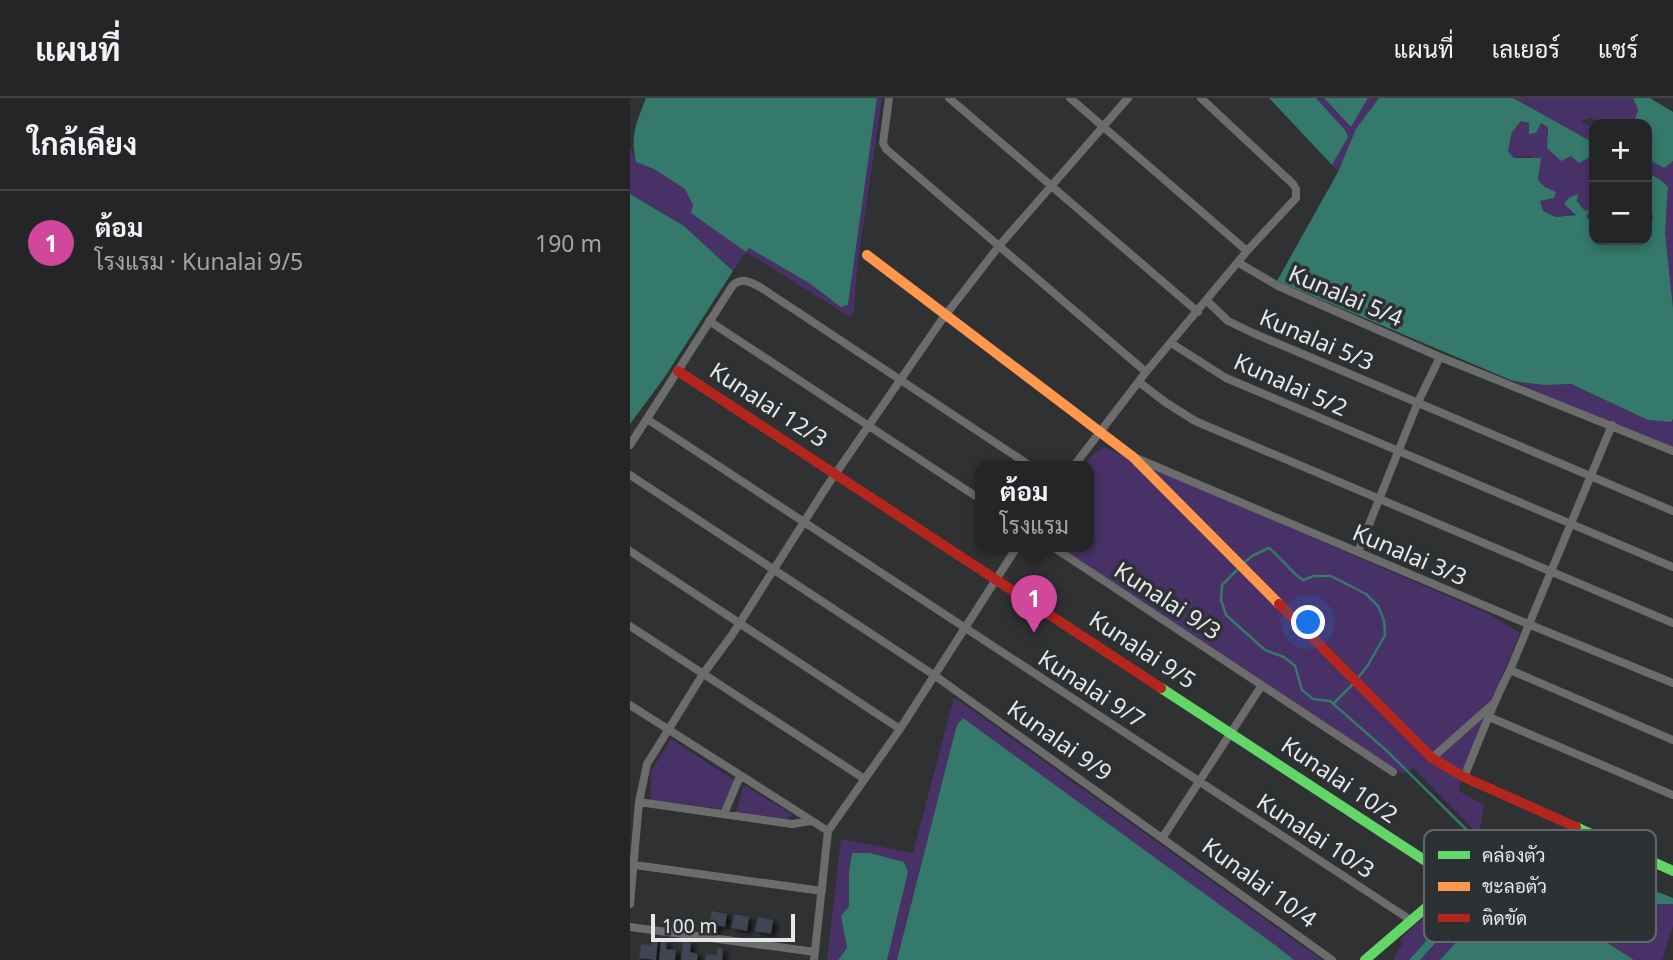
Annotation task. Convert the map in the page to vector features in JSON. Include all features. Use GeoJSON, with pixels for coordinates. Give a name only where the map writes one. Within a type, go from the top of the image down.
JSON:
{"type":"FeatureCollection","features":[{"type":"Feature","properties":{"kind":"street"},"geometry":{"type":"LineString","coordinates":[[889,98],[883,143],[886,149],[1146,372]]}},
{"type":"Feature","properties":{"kind":"street"},"geometry":{"type":"LineString","coordinates":[[949,98],[1198,312]]}},
{"type":"Feature","properties":{"kind":"street"},"geometry":{"type":"LineString","coordinates":[[1070,98],[1247,251]]}},
{"type":"Feature","properties":{"kind":"street"},"geometry":{"type":"LineString","coordinates":[[630,904],[639,802],[647,764],[703,674],[740,623],[804,522],[945,315],[999,246],[1128,98]]}},
{"type":"Feature","properties":{"kind":"street"},"geometry":{"type":"LineString","coordinates":[[1078,461],[1146,372],[1247,251],[1296,198],[1296,189],[1201,98]]}},
{"type":"Feature","properties":{"kind":"street"},"geometry":{"type":"LineString","coordinates":[[867,255],[1133,457],[1432,758],[1464,776],[1583,830]]}},
{"type":"Feature","properties":{"kind":"street","name":"Kunalai 5/4"},"geometry":{"type":"LineString","coordinates":[[1239,262],[1278,286],[1440,356],[1673,451]]}},
{"type":"Feature","properties":{"kind":"street"},"geometry":{"type":"LineString","coordinates":[[630,445],[733,285],[739,280],[745,280],[760,287],[1023,461]]}},
{"type":"Feature","properties":{"kind":"street","name":"Kunalai 5/3"},"geometry":{"type":"LineString","coordinates":[[1206,301],[1228,321],[1241,328],[1673,510]]}},
{"type":"Feature","properties":{"kind":"street"},"geometry":{"type":"LineString","coordinates":[[709,321],[975,496]]}},
{"type":"Feature","properties":{"kind":"street","name":"Kunalai 5/2"},"geometry":{"type":"LineString","coordinates":[[1171,343],[1226,378],[1673,568]]}},
{"type":"Feature","properties":{"kind":"street"},"geometry":{"type":"LineString","coordinates":[[1358,552],[1418,402],[1440,356]]}},
{"type":"Feature","properties":{"kind":"street","name":"Kunalai 12/3"},"geometry":{"type":"LineString","coordinates":[[678,371],[996,579]]}},
{"type":"Feature","properties":{"kind":"street"},"geometry":{"type":"LineString","coordinates":[[1139,382],[1195,421],[1673,623]]}},
{"type":"Feature","properties":{"kind":"street","name":"Kunalai 9/7"},"geometry":{"type":"LineString","coordinates":[[647,419],[1199,781]]}},
{"type":"Feature","properties":{"kind":"street"},"geometry":{"type":"LineString","coordinates":[[1464,776],[1612,425]]}},
{"type":"Feature","properties":{"kind":"street","name":"Kunalai 3/3"},"geometry":{"type":"LineString","coordinates":[[1133,457],[1673,683]]}},
{"type":"Feature","properties":{"kind":"street","name":"Kunalai 9/9"},"geometry":{"type":"LineString","coordinates":[[630,475],[934,675],[1163,837]]}},
{"type":"Feature","properties":{"kind":"street"},"geometry":{"type":"LineString","coordinates":[[630,551],[900,729]]}},
{"type":"Feature","properties":{"kind":"street"},"geometry":{"type":"LineString","coordinates":[[630,927],[814,956],[828,831],[900,729],[1014,552]]}},
{"type":"Feature","properties":{"kind":"street","name":"Kunalai 9/3"},"geometry":{"type":"LineString","coordinates":[[1061,552],[1393,772]]}},
{"type":"Feature","properties":{"kind":"street","name":"Kunalai 9/5"},"geometry":{"type":"LineString","coordinates":[[996,579],[1231,732]]}},
{"type":"Feature","properties":{"kind":"street"},"geometry":{"type":"LineString","coordinates":[[630,626],[863,778]]}},
{"type":"Feature","properties":{"kind":"street"},"geometry":{"type":"LineString","coordinates":[[1510,670],[1673,740]]}},
{"type":"Feature","properties":{"kind":"street"},"geometry":{"type":"LineString","coordinates":[[1163,837],[1262,685]]}},
{"type":"Feature","properties":{"kind":"street"},"geometry":{"type":"LineString","coordinates":[[1432,758],[1493,704]]}},
{"type":"Feature","properties":{"kind":"street"},"geometry":{"type":"LineString","coordinates":[[630,705],[828,831]]}},
{"type":"Feature","properties":{"kind":"street"},"geometry":{"type":"LineString","coordinates":[[1489,718],[1673,795]]}},
{"type":"Feature","properties":{"kind":"street","name":"Kunalai 10/2"},"geometry":{"type":"LineString","coordinates":[[1231,732],[1424,860]]}},
{"type":"Feature","properties":{"kind":"street"},"geometry":{"type":"LineString","coordinates":[[724,814],[740,776]]}},
{"type":"Feature","properties":{"kind":"street","name":"Kunalai 10/3"},"geometry":{"type":"LineString","coordinates":[[1199,781],[1412,921]]}},
{"type":"Feature","properties":{"kind":"street"},"geometry":{"type":"LineString","coordinates":[[639,802],[797,825],[811,821]]}},
{"type":"Feature","properties":{"kind":"street","name":"Kunalai 10/4"},"geometry":{"type":"LineString","coordinates":[[1163,837],[1332,960]]}},
{"type":"Feature","properties":{"kind":"street"},"geometry":{"type":"LineString","coordinates":[[1656,863],[1673,871]]}},
{"type":"Feature","properties":{"kind":"street"},"geometry":{"type":"LineString","coordinates":[[635,865],[822,891]]}},
{"type":"Feature","properties":{"kind":"street","name":"Kunalai 10/2"},"geometry":{"type":"LineString","coordinates":[[1412,921],[1424,910]]}},
{"type":"Feature","properties":{"kind":"street"},"geometry":{"type":"LineString","coordinates":[[1365,960],[1412,921]]}},
{"type":"Feature","properties":{"kind":"shaded area"},"geometry":{"type":"Polygon","coordinates":[[[646,98],[877,98],[848,305],[841,307],[809,283],[749,248],[746,252],[691,213],[693,205],[685,189],[654,169],[636,162],[635,130],[646,98]]]}},
{"type":"Feature","properties":{"kind":"shaded area"},"geometry":{"type":"Polygon","coordinates":[[[877,98],[882,98],[857,268],[854,312],[850,317],[746,252],[733,271],[684,226],[630,194],[630,147],[636,162],[654,169],[685,189],[693,205],[746,251],[749,248],[809,283],[842,307],[848,305],[877,98]]]}},
{"type":"Feature","properties":{"kind":"shaded area"},"geometry":{"type":"Polygon","coordinates":[[[1269,98],[1316,98],[1345,130],[1348,137],[1332,165],[1269,98]]]}},
{"type":"Feature","properties":{"kind":"shaded area"},"geometry":{"type":"Polygon","coordinates":[[[1316,98],[1324,98],[1351,127],[1368,98],[1379,98],[1356,129],[1338,172],[1332,165],[1347,138],[1345,130],[1316,98]]]}},
{"type":"Feature","properties":{"kind":"shaded area"},"geometry":{"type":"Polygon","coordinates":[[[1324,98],[1368,98],[1351,127],[1324,98]]]}},
{"type":"Feature","properties":{"kind":"shaded area"},"geometry":{"type":"Polygon","coordinates":[[[1379,98],[1513,98],[1589,140],[1589,158],[1579,163],[1571,156],[1561,161],[1547,148],[1548,127],[1541,123],[1536,133],[1529,134],[1529,123],[1521,121],[1512,132],[1508,151],[1514,158],[1541,158],[1538,180],[1556,192],[1554,198],[1540,201],[1543,211],[1556,217],[1576,215],[1564,204],[1578,194],[1577,201],[1584,210],[1589,211],[1586,217],[1589,220],[1589,245],[1652,245],[1652,175],[1661,180],[1668,187],[1665,233],[1673,308],[1671,422],[1648,420],[1571,384],[1544,385],[1513,381],[1277,281],[1338,172],[1356,129],[1379,98]]]}},
{"type":"Feature","properties":{"kind":"shaded area"},"geometry":{"type":"Polygon","coordinates":[[[1513,98],[1633,98],[1638,110],[1635,119],[1591,118],[1581,121],[1589,126],[1589,140],[1513,98]]]}},
{"type":"Feature","properties":{"kind":"shaded area"},"geometry":{"type":"Polygon","coordinates":[[[1633,98],[1650,98],[1673,112],[1673,161],[1664,168],[1652,162],[1652,119],[1635,119],[1638,110],[1633,98]]]}},
{"type":"Feature","properties":{"kind":"shaded area"},"geometry":{"type":"Polygon","coordinates":[[[1521,121],[1529,123],[1529,133],[1541,123],[1548,127],[1547,135],[1571,156],[1589,157],[1589,219],[1582,211],[1578,195],[1569,198],[1577,214],[1556,217],[1542,211],[1539,200],[1545,187],[1538,180],[1540,170],[1530,156],[1514,158],[1508,151],[1512,132],[1521,121]]]}},
{"type":"Feature","properties":{"kind":"shaded area"},"geometry":{"type":"Polygon","coordinates":[[[1673,161],[1673,308],[1665,233],[1668,188],[1661,179],[1652,174],[1652,162],[1664,168],[1673,161]]]}},
{"type":"Feature","properties":{"kind":"shaded area"},"geometry":{"type":"Polygon","coordinates":[[[630,194],[684,226],[733,271],[664,378],[630,424],[630,194]]]}},
{"type":"Feature","properties":{"kind":"shaded area"},"geometry":{"type":"Polygon","coordinates":[[[1513,381],[1544,385],[1571,384],[1648,420],[1671,422],[1673,419],[1673,449],[1513,381]]]}},
{"type":"Feature","properties":{"kind":"shaded area"},"geometry":{"type":"Polygon","coordinates":[[[1104,447],[1489,614],[1520,633],[1462,771],[1459,791],[1484,805],[1480,830],[1474,830],[1413,768],[1403,774],[1068,552],[1094,552],[1094,461],[1088,461],[1104,447]]]}},
{"type":"Feature","properties":{"kind":"shaded area"},"geometry":{"type":"Polygon","coordinates":[[[954,697],[1322,960],[1294,960],[963,718],[957,725],[897,960],[887,960],[908,872],[904,862],[870,853],[852,854],[849,906],[841,916],[847,948],[838,960],[827,960],[841,839],[913,853],[954,697]]]}},
{"type":"Feature","properties":{"kind":"shaded area"},"geometry":{"type":"Polygon","coordinates":[[[963,718],[1294,960],[897,960],[957,725],[963,718]]]}},
{"type":"Feature","properties":{"kind":"shaded area"},"geometry":{"type":"Polygon","coordinates":[[[671,739],[734,780],[722,809],[650,800],[651,771],[671,739]]]}},
{"type":"Feature","properties":{"kind":"shaded area"},"geometry":{"type":"Polygon","coordinates":[[[744,785],[793,815],[785,820],[736,812],[744,785]]]}},
{"type":"Feature","properties":{"kind":"shaded area"},"geometry":{"type":"Polygon","coordinates":[[[852,853],[870,853],[904,862],[908,872],[887,960],[838,960],[847,948],[841,916],[849,906],[852,853]]]}},
{"type":"Feature","properties":{"kind":"shaded area"},"geometry":{"type":"Polygon","coordinates":[[[1656,891],[1673,898],[1673,904],[1656,904],[1656,891]]]}},
{"type":"Feature","properties":{"kind":"shaded area"},"geometry":{"type":"Polygon","coordinates":[[[1656,904],[1673,904],[1673,926],[1662,960],[1634,960],[1606,942],[1656,942],[1656,904]]]}},
{"type":"Feature","properties":{"kind":"shaded area"},"geometry":{"type":"Polygon","coordinates":[[[1424,917],[1424,942],[1426,942],[1409,960],[1393,960],[1402,944],[1400,939],[1424,917]]]}},
{"type":"Feature","properties":{"kind":"shaded area"},"geometry":{"type":"Polygon","coordinates":[[[1425,942],[1436,942],[1420,960],[1409,960],[1425,942]]]}},
{"type":"Feature","properties":{"kind":"shaded area"},"geometry":{"type":"Polygon","coordinates":[[[1437,942],[1456,942],[1440,960],[1420,960],[1437,942]]]}},
{"type":"Feature","properties":{"kind":"shaded area"},"geometry":{"type":"Polygon","coordinates":[[[1456,942],[1606,942],[1634,960],[1440,960],[1456,942]]]}},
{"type":"Feature","properties":{"kind":"building"},"geometry":{"type":"Polygon","coordinates":[[[712,911],[727,914],[725,927],[717,925],[715,936],[707,934],[712,911]]]}},
{"type":"Feature","properties":{"kind":"building"},"geometry":{"type":"Polygon","coordinates":[[[734,914],[749,917],[747,931],[731,928],[734,914]]]}},
{"type":"Feature","properties":{"kind":"building"},"geometry":{"type":"Polygon","coordinates":[[[758,917],[773,920],[771,934],[755,931],[758,917]]]}},
{"type":"Feature","properties":{"kind":"building"},"geometry":{"type":"Polygon","coordinates":[[[652,939],[658,939],[656,960],[639,958],[641,944],[651,945],[652,939]]]}},
{"type":"Feature","properties":{"kind":"building"},"geometry":{"type":"Polygon","coordinates":[[[661,941],[667,942],[666,949],[676,950],[675,960],[659,960],[661,941]]]}},
{"type":"Feature","properties":{"kind":"building"},"geometry":{"type":"Polygon","coordinates":[[[683,942],[691,943],[690,952],[698,954],[697,960],[681,960],[683,942]]]}},
{"type":"Feature","properties":{"kind":"building"},"geometry":{"type":"Polygon","coordinates":[[[717,948],[723,949],[722,960],[705,960],[706,954],[717,955],[717,948]]]}},
{"type":"Feature","properties":{"kind":"waterway"},"geometry":{"type":"LineString","coordinates":[[1244,563],[1269,548],[1303,580],[1314,576],[1331,576],[1366,594],[1378,606],[1384,620],[1385,635],[1357,679]]}},
{"type":"Feature","properties":{"kind":"waterway"},"geometry":{"type":"LineString","coordinates":[[1239,568],[1222,585],[1221,600],[1226,615],[1265,650],[1284,657],[1295,666],[1302,690],[1313,699],[1330,701],[1387,751],[1467,830]]}},
{"type":"Feature","properties":{"kind":"waterway"},"geometry":{"type":"LineString","coordinates":[[1333,704],[1353,684]]}},
{"type":"Feature","properties":{"kind":"traffic: fast"},"geometry":{"type":"LineString","coordinates":[[1161,688],[1424,860]]}},
{"type":"Feature","properties":{"kind":"traffic: fast"},"geometry":{"type":"LineString","coordinates":[[1576,827],[1583,830]]}},
{"type":"Feature","properties":{"kind":"traffic: fast"},"geometry":{"type":"LineString","coordinates":[[1656,863],[1673,871]]}},
{"type":"Feature","properties":{"kind":"traffic: fast"},"geometry":{"type":"LineString","coordinates":[[1365,960],[1424,909]]}},
{"type":"Feature","properties":{"kind":"traffic: slow"},"geometry":{"type":"LineString","coordinates":[[867,255],[1133,457],[1279,604]]}},
{"type":"Feature","properties":{"kind":"traffic: jam"},"geometry":{"type":"LineString","coordinates":[[678,371],[1161,688]]}},
{"type":"Feature","properties":{"kind":"traffic: jam"},"geometry":{"type":"LineString","coordinates":[[1279,604],[1432,758],[1464,777],[1576,827]]}},
{"type":"Feature","properties":{"kind":"place","name":"ต้อม"},"geometry":{"type":"Point","coordinates":[1034,633]}}]}
